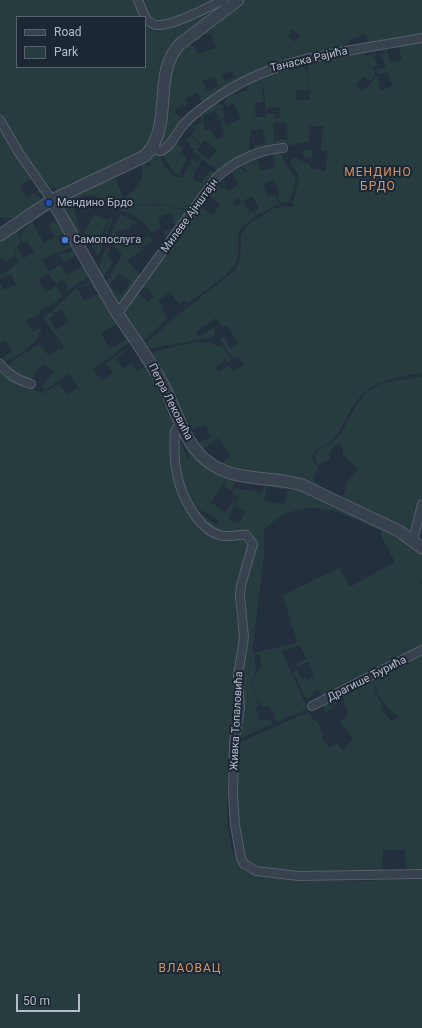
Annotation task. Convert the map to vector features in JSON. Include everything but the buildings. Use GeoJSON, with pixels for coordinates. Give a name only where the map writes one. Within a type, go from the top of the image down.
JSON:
{"type":"FeatureCollection","features":[{"type":"Feature","properties":{"kind":"street"},"geometry":{"type":"LineString","coordinates":[[138,0],[145,16]]}},
{"type":"Feature","properties":{"kind":"street"},"geometry":{"type":"LineString","coordinates":[[146,18],[151,23],[162,25],[199,12],[223,0]]}},
{"type":"Feature","properties":{"kind":"street"},"geometry":{"type":"LineString","coordinates":[[0,235],[52,200],[136,162],[152,149],[160,131],[167,69],[174,51],[180,44],[238,0]]}},
{"type":"Feature","properties":{"kind":"street","name":"Танаска Рајића"},"geometry":{"type":"LineString","coordinates":[[152,149],[161,151],[167,148],[184,124],[205,105],[257,74],[286,64],[312,58],[422,38]]}},
{"type":"Feature","properties":{"kind":"street"},"geometry":{"type":"LineString","coordinates":[[0,120],[19,152],[52,200]]}},
{"type":"Feature","properties":{"kind":"street","name":"Милеве Ајнштајн"},"geometry":{"type":"LineString","coordinates":[[118,314],[216,178],[224,171],[253,155],[269,149],[283,148]]}},
{"type":"Feature","properties":{"kind":"street","name":"Петра Лековића"},"geometry":{"type":"LineString","coordinates":[[52,200],[118,314],[160,378],[186,436],[201,455],[218,468],[238,475],[292,482],[302,485],[399,532],[422,548]]}},
{"type":"Feature","properties":{"kind":"street"},"geometry":{"type":"LineString","coordinates":[[0,364],[7,373],[15,378],[31,384]]}},
{"type":"Feature","properties":{"kind":"street","name":"Живка Топаловића"},"geometry":{"type":"LineString","coordinates":[[180,424],[175,431],[177,473],[182,491],[193,511],[213,532],[224,536],[246,535],[253,544],[240,585],[244,637],[238,676],[240,708],[234,743],[233,794],[235,825],[241,858],[244,864],[256,872],[299,876],[422,874]]}},
{"type":"Feature","properties":{"kind":"street"},"geometry":{"type":"LineString","coordinates":[[413,541],[422,504]]}},
{"type":"Feature","properties":{"kind":"street","name":"Драгише Ђурића"},"geometry":{"type":"LineString","coordinates":[[312,706],[422,650]]}},
{"type":"Feature","properties":{"kind":"green space"},"geometry":{"type":"Polygon","coordinates":[[[0,0],[136,0],[141,16],[16,16],[16,68],[146,68],[146,22],[150,26],[202,13],[229,0],[177,41],[156,130],[146,150],[59,190],[43,182],[16,144],[0,116],[0,0]]]}},
{"type":"Feature","properties":{"kind":"green space"},"geometry":{"type":"Polygon","coordinates":[[[141,0],[218,0],[187,14],[159,23],[150,19],[141,0]]]}},
{"type":"Feature","properties":{"kind":"green space"},"geometry":{"type":"Polygon","coordinates":[[[244,0],[422,0],[422,36],[360,46],[369,43],[365,34],[349,40],[350,43],[345,45],[347,49],[294,61],[216,96],[213,88],[218,87],[215,77],[203,80],[206,90],[213,89],[215,96],[203,104],[197,92],[185,99],[187,104],[185,106],[182,104],[174,112],[184,121],[169,143],[159,148],[173,61],[184,45],[194,46],[197,54],[216,48],[211,33],[199,36],[200,40],[191,41],[244,0]],[[292,30],[288,37],[296,42],[300,35],[292,30]],[[232,71],[222,74],[225,81],[234,78],[232,71]]]}},
{"type":"Feature","properties":{"kind":"green space"},"geometry":{"type":"Polygon","coordinates":[[[422,39],[422,373],[403,376],[374,385],[354,404],[337,435],[332,441],[316,450],[312,456],[313,461],[318,468],[313,478],[324,491],[307,482],[234,469],[220,464],[231,456],[218,438],[201,450],[196,443],[211,438],[206,425],[189,431],[151,354],[181,345],[205,342],[219,346],[221,345],[232,360],[227,362],[225,360],[215,368],[218,373],[229,365],[233,371],[244,365],[240,357],[233,359],[219,339],[224,336],[230,349],[238,343],[227,326],[223,327],[216,318],[195,332],[199,337],[214,327],[214,337],[152,348],[147,347],[146,343],[178,315],[234,271],[240,260],[241,236],[246,226],[273,209],[281,207],[294,207],[293,201],[299,179],[297,172],[291,165],[291,159],[295,158],[309,164],[311,168],[325,171],[328,152],[321,150],[323,126],[310,126],[309,142],[277,147],[275,140],[288,139],[286,122],[273,123],[275,146],[254,152],[254,145],[265,144],[263,129],[251,130],[251,136],[249,136],[251,154],[219,171],[202,159],[195,171],[190,162],[192,159],[197,163],[201,157],[193,152],[194,149],[189,146],[190,143],[184,138],[187,139],[191,136],[200,146],[197,150],[208,160],[217,151],[205,140],[201,145],[192,135],[195,130],[188,124],[184,129],[185,126],[190,121],[195,127],[203,120],[205,131],[210,129],[217,140],[224,136],[221,121],[215,111],[206,115],[202,111],[210,105],[218,104],[224,107],[222,109],[225,116],[222,118],[226,125],[240,119],[234,103],[226,106],[225,101],[229,96],[248,90],[247,85],[228,93],[220,100],[218,99],[256,76],[262,86],[263,102],[256,102],[255,117],[265,117],[266,113],[275,114],[275,118],[280,118],[280,108],[267,108],[266,112],[264,90],[259,76],[260,73],[278,67],[297,65],[307,70],[307,90],[296,90],[296,100],[310,100],[310,90],[308,90],[308,67],[297,63],[369,48],[364,50],[366,57],[374,54],[371,48],[382,45],[375,50],[376,54],[374,56],[377,66],[371,68],[374,69],[375,76],[370,81],[363,76],[356,85],[361,91],[363,88],[366,89],[377,76],[381,90],[392,86],[388,72],[378,74],[376,69],[386,68],[381,55],[384,54],[386,46],[390,63],[402,60],[398,43],[422,39]]]}},
{"type":"Feature","properties":{"kind":"green space"},"geometry":{"type":"Polygon","coordinates":[[[200,112],[205,117],[202,119],[198,114],[193,119],[200,112]]]}},
{"type":"Feature","properties":{"kind":"green space"},"geometry":{"type":"Polygon","coordinates":[[[0,123],[43,192],[42,195],[36,191],[38,190],[31,179],[20,186],[26,197],[34,193],[41,198],[37,207],[17,219],[0,217],[0,123]]]}},
{"type":"Feature","properties":{"kind":"green space"},"geometry":{"type":"Polygon","coordinates":[[[174,142],[183,148],[180,154],[187,158],[179,175],[174,173],[161,154],[174,142]]]}},
{"type":"Feature","properties":{"kind":"green space"},"geometry":{"type":"Polygon","coordinates":[[[304,150],[313,150],[311,159],[301,154],[304,150]]]}},
{"type":"Feature","properties":{"kind":"green space"},"geometry":{"type":"Polygon","coordinates":[[[272,151],[281,154],[294,176],[295,185],[289,201],[280,203],[277,194],[279,193],[274,180],[263,184],[268,197],[276,195],[279,204],[257,215],[254,211],[259,208],[252,196],[241,202],[239,198],[233,201],[235,206],[244,202],[250,213],[253,211],[256,216],[240,229],[238,237],[238,256],[234,265],[223,277],[188,303],[186,300],[179,304],[170,292],[158,301],[163,308],[161,310],[166,315],[166,320],[146,338],[141,340],[124,315],[128,302],[138,292],[147,302],[154,297],[148,289],[142,288],[142,285],[200,206],[212,215],[220,205],[207,193],[216,181],[221,189],[225,187],[228,192],[239,184],[231,171],[220,178],[225,186],[224,187],[219,178],[229,170],[236,168],[247,173],[248,171],[239,164],[259,155],[260,158],[257,159],[261,171],[275,167],[272,151]]]}},
{"type":"Feature","properties":{"kind":"green space"},"geometry":{"type":"Polygon","coordinates":[[[158,154],[165,166],[174,176],[183,178],[189,163],[195,173],[193,179],[201,183],[210,170],[216,174],[189,210],[162,204],[130,205],[124,203],[124,197],[133,191],[139,184],[142,175],[141,164],[144,161],[147,167],[151,165],[148,159],[158,154]]]}},
{"type":"Feature","properties":{"kind":"green space"},"geometry":{"type":"Polygon","coordinates":[[[114,176],[122,194],[125,206],[165,205],[187,211],[168,239],[164,231],[175,228],[171,213],[161,215],[162,218],[159,219],[160,223],[157,220],[161,226],[158,230],[152,233],[142,221],[136,217],[123,211],[101,207],[97,196],[90,195],[80,198],[73,205],[84,246],[67,218],[64,206],[65,200],[114,176]]]}},
{"type":"Feature","properties":{"kind":"green space"},"geometry":{"type":"Polygon","coordinates":[[[94,214],[108,221],[98,240],[84,233],[94,214]]]}},
{"type":"Feature","properties":{"kind":"green space"},"geometry":{"type":"Polygon","coordinates":[[[122,215],[137,222],[131,225],[131,227],[115,232],[118,240],[109,240],[119,216],[122,215]]]}},
{"type":"Feature","properties":{"kind":"green space"},"geometry":{"type":"Polygon","coordinates":[[[110,218],[112,219],[98,257],[87,238],[97,243],[100,241],[106,232],[110,218]]]}},
{"type":"Feature","properties":{"kind":"green space"},"geometry":{"type":"Polygon","coordinates":[[[55,221],[64,233],[57,236],[63,248],[71,244],[72,246],[42,260],[49,271],[60,265],[67,275],[84,265],[90,275],[69,290],[63,279],[57,283],[63,293],[48,273],[38,279],[46,292],[56,286],[62,296],[56,302],[39,311],[40,313],[26,321],[33,332],[40,328],[42,330],[38,334],[39,338],[15,357],[0,360],[0,356],[1,358],[12,352],[6,340],[0,343],[0,282],[4,290],[16,285],[11,274],[0,279],[0,275],[10,270],[10,268],[19,262],[15,255],[17,247],[24,258],[34,252],[27,241],[23,243],[20,236],[25,228],[32,222],[44,243],[55,237],[49,225],[55,221]]]}},
{"type":"Feature","properties":{"kind":"green space"},"geometry":{"type":"Polygon","coordinates":[[[21,227],[18,233],[21,244],[17,246],[14,256],[6,262],[4,258],[0,259],[0,238],[21,227]]]}},
{"type":"Feature","properties":{"kind":"green space"},"geometry":{"type":"Polygon","coordinates":[[[150,236],[153,241],[142,247],[142,251],[136,242],[150,236]]]}},
{"type":"Feature","properties":{"kind":"green space"},"geometry":{"type":"Polygon","coordinates":[[[117,242],[121,246],[135,243],[141,251],[129,259],[128,262],[143,278],[119,306],[113,298],[118,292],[121,295],[131,282],[119,273],[109,286],[117,292],[113,297],[105,283],[109,277],[111,278],[112,276],[110,275],[122,255],[111,243],[117,242]]]}},
{"type":"Feature","properties":{"kind":"green space"},"geometry":{"type":"Polygon","coordinates":[[[106,248],[110,249],[108,257],[113,262],[102,279],[100,275],[100,267],[106,248]]]}},
{"type":"Feature","properties":{"kind":"green space"},"geometry":{"type":"Polygon","coordinates":[[[75,249],[77,254],[64,262],[58,254],[68,253],[75,249]]]}},
{"type":"Feature","properties":{"kind":"green space"},"geometry":{"type":"Polygon","coordinates":[[[92,279],[99,290],[95,291],[91,283],[78,289],[84,301],[100,293],[117,320],[116,324],[101,333],[110,349],[126,340],[117,325],[118,322],[131,341],[93,370],[102,381],[113,373],[106,363],[132,345],[116,359],[123,369],[133,362],[132,364],[138,371],[144,367],[140,360],[143,358],[157,381],[172,416],[175,472],[198,521],[234,540],[246,540],[248,544],[238,578],[235,605],[241,638],[233,677],[234,690],[227,814],[230,839],[235,858],[245,871],[257,875],[277,878],[359,881],[422,878],[422,1028],[0,1028],[0,367],[16,381],[41,393],[59,384],[67,394],[78,387],[69,374],[45,390],[41,387],[54,372],[43,363],[30,381],[26,381],[5,366],[42,342],[40,345],[49,356],[59,348],[61,350],[64,347],[43,317],[51,312],[55,314],[49,318],[56,330],[69,322],[62,310],[56,313],[52,311],[73,291],[92,279]]]}},
{"type":"Feature","properties":{"kind":"green space"},"geometry":{"type":"Polygon","coordinates":[[[422,376],[422,499],[417,510],[414,529],[405,529],[342,500],[348,480],[358,469],[342,453],[343,447],[338,443],[328,454],[331,457],[319,466],[315,460],[315,455],[319,450],[339,436],[362,397],[374,387],[386,382],[422,376]]]}},
{"type":"Feature","properties":{"kind":"green space"},"geometry":{"type":"Polygon","coordinates":[[[179,432],[227,478],[211,502],[225,513],[233,501],[237,498],[228,519],[233,521],[232,525],[234,522],[239,524],[245,511],[236,506],[232,513],[239,497],[232,493],[235,488],[262,493],[265,482],[286,485],[285,490],[267,486],[264,501],[285,504],[288,490],[292,491],[293,488],[289,485],[380,527],[378,530],[334,511],[311,508],[300,509],[284,514],[264,529],[264,554],[252,653],[297,643],[283,595],[339,568],[350,587],[395,562],[380,534],[383,529],[422,552],[422,580],[419,582],[422,586],[422,648],[323,699],[319,690],[313,692],[314,695],[306,699],[293,672],[297,670],[301,678],[305,677],[306,680],[314,676],[308,662],[300,665],[301,667],[298,668],[296,664],[306,659],[300,645],[282,652],[307,707],[305,710],[276,722],[274,711],[271,712],[269,705],[263,707],[257,700],[252,682],[258,706],[256,708],[259,721],[271,719],[272,724],[237,740],[245,616],[244,591],[253,538],[248,533],[222,534],[231,528],[221,534],[210,528],[196,511],[217,525],[219,520],[193,506],[179,476],[177,433],[189,460],[190,459],[179,432]],[[254,654],[256,669],[253,679],[261,667],[260,654],[254,654]]]}},
{"type":"Feature","properties":{"kind":"green space"},"geometry":{"type":"Polygon","coordinates":[[[228,478],[236,481],[231,491],[223,486],[228,478]]]}},
{"type":"Feature","properties":{"kind":"green space"},"geometry":{"type":"Polygon","coordinates":[[[422,652],[422,872],[407,871],[405,850],[383,850],[382,872],[295,873],[255,869],[245,862],[237,826],[236,744],[308,712],[315,722],[317,721],[323,735],[321,737],[329,748],[336,743],[343,750],[353,739],[340,722],[348,714],[343,700],[345,692],[372,678],[375,691],[383,707],[381,709],[392,722],[398,717],[378,695],[374,684],[375,678],[422,652]]]}},
{"type":"Feature","properties":{"kind":"green space"},"geometry":{"type":"Polygon","coordinates":[[[337,696],[336,704],[326,713],[322,704],[337,696]]]}},
{"type":"Feature","properties":{"kind":"place","name":"Мендино Брдо"},"geometry":{"type":"Point","coordinates":[49,203]}},
{"type":"Feature","properties":{"kind":"place","name":"Самопослуга"},"geometry":{"type":"Point","coordinates":[65,240]}},
{"type":"Feature","properties":{"kind":"district","name":"МЕНДИНО БРДО"},"geometry":{"type":"Point","coordinates":[378,180]}},
{"type":"Feature","properties":{"kind":"district","name":"ВЛАОВАЦ"},"geometry":{"type":"Point","coordinates":[190,969]}}]}
